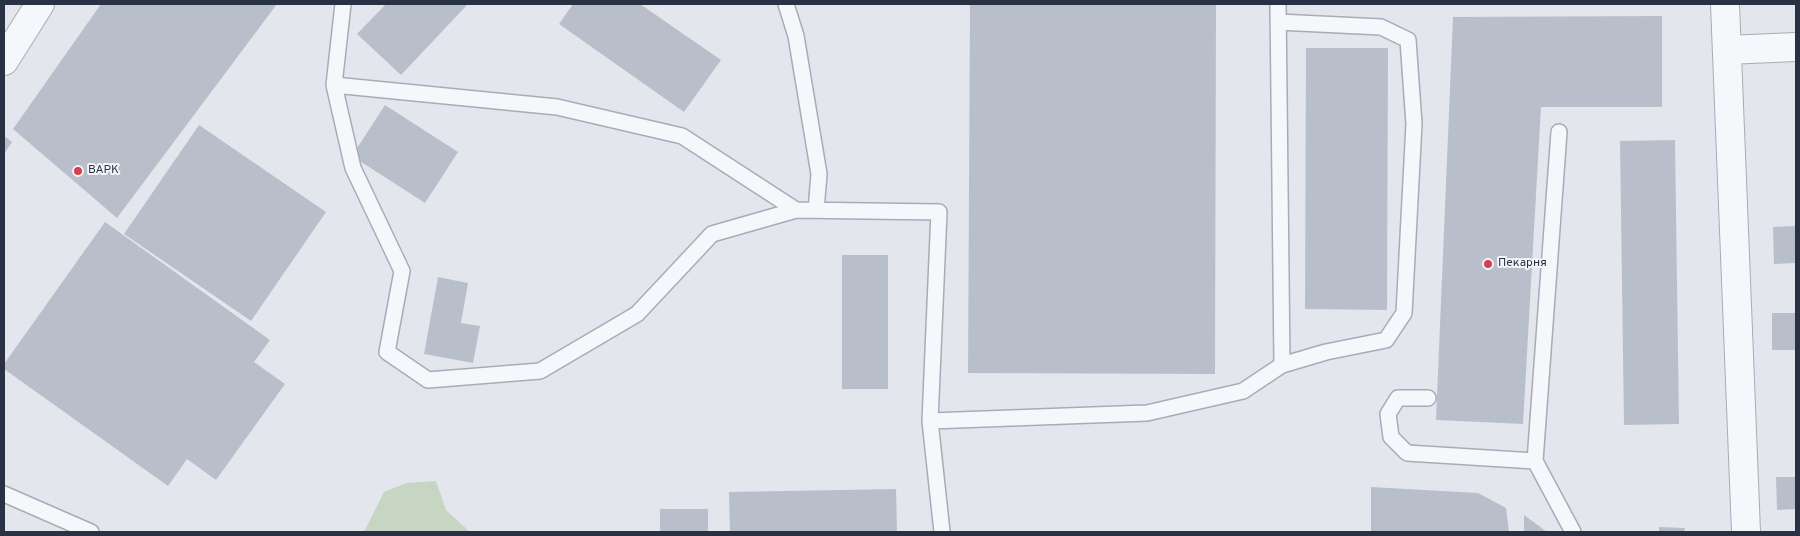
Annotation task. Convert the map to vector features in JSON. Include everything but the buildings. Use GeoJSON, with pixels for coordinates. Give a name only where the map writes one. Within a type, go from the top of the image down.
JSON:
{"type":"FeatureCollection","features":[{"type":"Feature","properties":{"kind":"street"},"geometry":{"type":"LineString","coordinates":[[4,61],[40,4]]}},
{"type":"Feature","properties":{"kind":"street"},"geometry":{"type":"LineString","coordinates":[[1725,4],[1746,532]]}},
{"type":"Feature","properties":{"kind":"street"},"geometry":{"type":"LineString","coordinates":[[1726,50],[1796,47]]}},
{"type":"Feature","properties":{"kind":"lane"},"geometry":{"type":"LineString","coordinates":[[343,4],[334,85],[353,168],[402,271],[387,352],[428,380],[540,371],[637,314],[712,234],[796,210],[939,212],[930,421],[942,532]]}},
{"type":"Feature","properties":{"kind":"lane"},"geometry":{"type":"LineString","coordinates":[[786,4],[796,36],[819,174],[816,210]]}},
{"type":"Feature","properties":{"kind":"lane"},"geometry":{"type":"LineString","coordinates":[[1278,4],[1282,365]]}},
{"type":"Feature","properties":{"kind":"lane"},"geometry":{"type":"LineString","coordinates":[[930,421],[1147,413],[1243,391],[1282,365],[1326,352],[1386,340],[1404,313],[1414,124],[1408,40],[1381,27],[1278,22]]}},
{"type":"Feature","properties":{"kind":"lane"},"geometry":{"type":"LineString","coordinates":[[334,85],[557,107],[682,136],[796,210]]}},
{"type":"Feature","properties":{"kind":"lane"},"geometry":{"type":"LineString","coordinates":[[1559,132],[1535,461],[1573,532]]}},
{"type":"Feature","properties":{"kind":"lane"},"geometry":{"type":"LineString","coordinates":[[1428,398],[1398,398],[1388,414],[1391,437],[1407,453],[1535,461]]}},
{"type":"Feature","properties":{"kind":"lane"},"geometry":{"type":"LineString","coordinates":[[4,494],[91,532]]}},
{"type":"Feature","properties":{"kind":"green space"},"geometry":{"type":"Polygon","coordinates":[[[436,481],[446,510],[470,532],[364,532],[384,492],[407,483],[436,481]]]}},
{"type":"Feature","properties":{"kind":"place","name":"ВАРК"},"geometry":{"type":"Point","coordinates":[78,171]}},
{"type":"Feature","properties":{"kind":"place","name":"Пекарня"},"geometry":{"type":"Point","coordinates":[1488,264]}}]}
